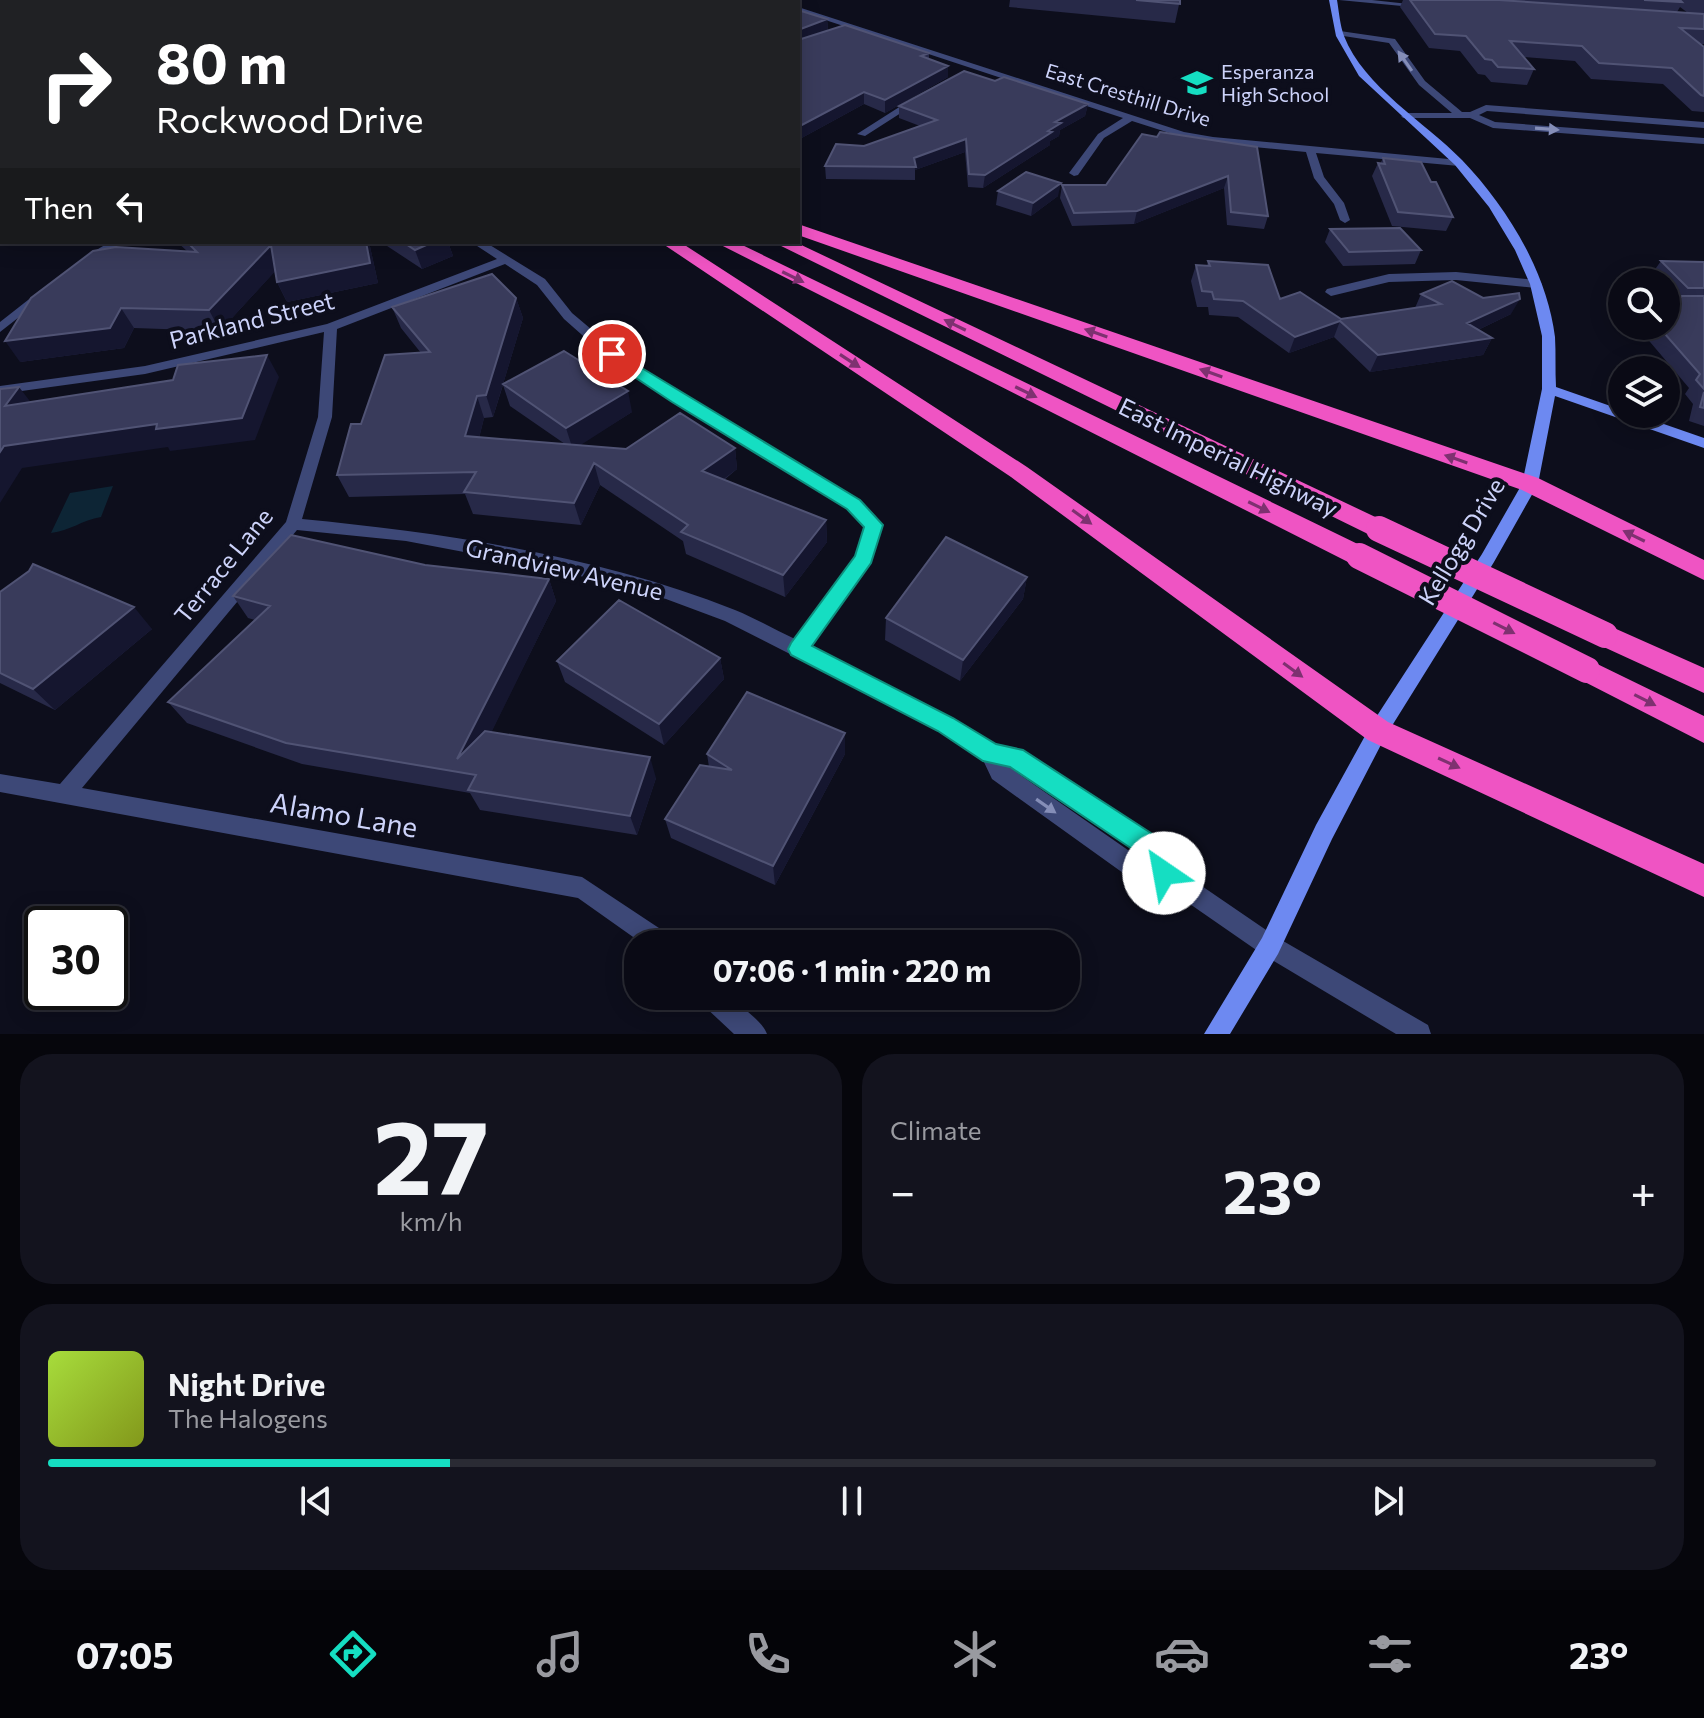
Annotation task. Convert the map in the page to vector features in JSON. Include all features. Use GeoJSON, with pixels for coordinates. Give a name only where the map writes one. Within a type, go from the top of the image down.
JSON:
{"type":"FeatureCollection","features":[{"type":"Feature","properties":{"kind":"highway"},"geometry":{"type":"LineString","coordinates":[[800,230],[1530,484],[1704,571]]}},
{"type":"Feature","properties":{"kind":"highway"},"geometry":{"type":"LineString","coordinates":[[671,244],[1019,472],[1378,731],[1704,881]]}},
{"type":"Feature","properties":{"kind":"highway","name":"East Imperial Highway"},"geometry":{"type":"LineString","coordinates":[[727,244],[1704,730]]}},
{"type":"Feature","properties":{"kind":"highway","name":"East Imperial Highway"},"geometry":{"type":"LineString","coordinates":[[785,244],[1704,681]]}},
{"type":"Feature","properties":{"kind":"main road","name":"Kellogg Drive"},"geometry":{"type":"LineString","coordinates":[[1216,1034],[1270,946],[1324,832],[1378,731],[1488,558],[1530,484],[1549,389],[1548,336],[1536,284],[1521,250],[1494,206],[1459,163],[1362,74],[1340,33],[1333,0]]}},
{"type":"Feature","properties":{"kind":"main road"},"geometry":{"type":"LineString","coordinates":[[1549,389],[1704,443]]}},
{"type":"Feature","properties":{"kind":"street"},"geometry":{"type":"LineString","coordinates":[[1343,0],[1437,8]]}},
{"type":"Feature","properties":{"kind":"street","name":"East Cresthill Drive"},"geometry":{"type":"LineString","coordinates":[[800,10],[1131,117],[1213,140],[1459,163]]}},
{"type":"Feature","properties":{"kind":"street"},"geometry":{"type":"LineString","coordinates":[[840,31],[854,27]]}},
{"type":"Feature","properties":{"kind":"street"},"geometry":{"type":"LineString","coordinates":[[1340,33],[1392,41],[1422,83],[1460,115]]}},
{"type":"Feature","properties":{"kind":"street"},"geometry":{"type":"LineString","coordinates":[[963,77],[982,68]]}},
{"type":"Feature","properties":{"kind":"street"},"geometry":{"type":"LineString","coordinates":[[862,134],[930,92]]}},
{"type":"Feature","properties":{"kind":"street"},"geometry":{"type":"LineString","coordinates":[[1472,115],[1486,108],[1704,125]]}},
{"type":"Feature","properties":{"kind":"street"},"geometry":{"type":"LineString","coordinates":[[1406,116],[1472,115],[1493,125],[1704,141]]}},
{"type":"Feature","properties":{"kind":"street"},"geometry":{"type":"LineString","coordinates":[[1074,173],[1101,136],[1131,117]]}},
{"type":"Feature","properties":{"kind":"street"},"geometry":{"type":"LineString","coordinates":[[1310,149],[1319,178],[1339,203],[1345,220]]}},
{"type":"Feature","properties":{"kind":"street"},"geometry":{"type":"LineString","coordinates":[[81,264],[115,244]]}},
{"type":"Feature","properties":{"kind":"street"},"geometry":{"type":"LineString","coordinates":[[480,244],[541,282],[568,316],[612,354],[678,399],[854,504],[874,525],[864,558],[798,649]]}},
{"type":"Feature","properties":{"kind":"street","name":"Parkland Street"},"geometry":{"type":"LineString","coordinates":[[0,390],[145,370],[331,327],[506,260]]}},
{"type":"Feature","properties":{"kind":"street"},"geometry":{"type":"LineString","coordinates":[[1331,292],[1389,278],[1456,276],[1536,284]]}},
{"type":"Feature","properties":{"kind":"street"},"geometry":{"type":"LineString","coordinates":[[0,328],[56,283]]}},
{"type":"Feature","properties":{"kind":"street","name":"Terrace Lane"},"geometry":{"type":"LineString","coordinates":[[64,795],[293,524],[325,417],[331,327]]}},
{"type":"Feature","properties":{"kind":"street","name":"Grandview Avenue"},"geometry":{"type":"LineString","coordinates":[[293,524],[406,535],[607,576],[669,593],[731,616],[946,724],[991,754],[999,773],[1145,875],[1164,873],[1270,946],[1419,1034]]}},
{"type":"Feature","properties":{"kind":"street","name":"Alamo Lane"},"geometry":{"type":"LineString","coordinates":[[0,783],[582,888],[643,930]]}},
{"type":"Feature","properties":{"kind":"street"},"geometry":{"type":"LineString","coordinates":[[725,1010],[755,1034]]}},
{"type":"Feature","properties":{"kind":"water"},"geometry":{"type":"Polygon","coordinates":[[[113,486],[101,517],[51,533],[70,493],[113,486]]]}},
{"type":"Feature","properties":{"kind":"building"},"geometry":{"type":"Polygon","coordinates":[[[1136,0],[1180,0],[1180,4],[1136,0]]]}},
{"type":"Feature","properties":{"kind":"building"},"geometry":{"type":"Polygon","coordinates":[[[1410,0],[1499,0],[1704,14],[1704,29],[1680,28],[1704,47],[1704,96],[1672,68],[1599,63],[1582,46],[1510,41],[1534,69],[1498,67],[1492,60],[1485,59],[1466,36],[1435,34],[1410,0]]]}},
{"type":"Feature","properties":{"kind":"building"},"geometry":{"type":"Polygon","coordinates":[[[800,11],[827,19],[800,29],[800,11]]]}},
{"type":"Feature","properties":{"kind":"building"},"geometry":{"type":"Polygon","coordinates":[[[845,25],[929,53],[921,56],[948,66],[885,100],[864,92],[800,126],[800,39],[845,25]]]}},
{"type":"Feature","properties":{"kind":"building"},"geometry":{"type":"Polygon","coordinates":[[[964,71],[995,81],[1004,77],[1088,104],[1055,122],[1061,123],[1048,131],[1052,132],[985,175],[969,174],[966,139],[914,158],[916,167],[825,166],[836,144],[864,146],[937,120],[899,106],[964,71]]]}},
{"type":"Feature","properties":{"kind":"building"},"geometry":{"type":"Polygon","coordinates":[[[1160,132],[1257,147],[1268,216],[1231,212],[1228,176],[1137,211],[1074,213],[1062,185],[1106,185],[1142,134],[1157,137],[1160,132]]]}},
{"type":"Feature","properties":{"kind":"building"},"geometry":{"type":"Polygon","coordinates":[[[1383,158],[1421,162],[1431,182],[1436,182],[1453,217],[1398,212],[1378,163],[1385,164],[1383,158]]]}},
{"type":"Feature","properties":{"kind":"building"},"geometry":{"type":"Polygon","coordinates":[[[1026,172],[1061,183],[1033,203],[998,191],[1026,172]]]}},
{"type":"Feature","properties":{"kind":"building"},"geometry":{"type":"Polygon","coordinates":[[[1400,228],[1421,250],[1349,252],[1330,229],[1400,228]]]}},
{"type":"Feature","properties":{"kind":"building"},"geometry":{"type":"Polygon","coordinates":[[[189,244],[366,244],[370,263],[277,282],[271,245],[209,310],[121,308],[110,328],[5,341],[31,298],[93,251],[116,247],[197,252],[189,244]]]}},
{"type":"Feature","properties":{"kind":"building"},"geometry":{"type":"Polygon","coordinates":[[[406,244],[428,244],[415,250],[406,244]]]}},
{"type":"Feature","properties":{"kind":"building"},"geometry":{"type":"Polygon","coordinates":[[[1208,261],[1268,265],[1280,299],[1300,292],[1341,319],[1441,304],[1421,294],[1452,281],[1483,298],[1519,293],[1520,299],[1467,323],[1492,338],[1378,355],[1340,321],[1295,337],[1243,301],[1214,299],[1212,292],[1202,291],[1196,265],[1210,266],[1208,261]]]}},
{"type":"Feature","properties":{"kind":"building"},"geometry":{"type":"Polygon","coordinates":[[[1661,261],[1704,262],[1704,288],[1688,288],[1680,280],[1680,268],[1668,268],[1661,261]]]}},
{"type":"Feature","properties":{"kind":"building"},"geometry":{"type":"Polygon","coordinates":[[[492,274],[516,298],[486,395],[477,396],[465,436],[626,449],[680,413],[735,448],[702,471],[826,520],[783,575],[681,532],[688,525],[594,463],[574,503],[464,492],[476,472],[337,475],[351,424],[361,424],[385,355],[430,352],[392,307],[492,274]]]}},
{"type":"Feature","properties":{"kind":"building"},"geometry":{"type":"Polygon","coordinates":[[[1704,296],[1704,389],[1696,380],[1700,374],[1670,340],[1680,340],[1680,298],[1704,296]]]}},
{"type":"Feature","properties":{"kind":"building"},"geometry":{"type":"Polygon","coordinates":[[[564,351],[628,391],[566,428],[503,384],[564,351]]]}},
{"type":"Feature","properties":{"kind":"building"},"geometry":{"type":"Polygon","coordinates":[[[267,355],[242,418],[156,429],[157,424],[4,446],[0,452],[0,389],[19,387],[5,406],[173,380],[178,365],[267,355]]]}},
{"type":"Feature","properties":{"kind":"building"},"geometry":{"type":"Polygon","coordinates":[[[291,535],[425,565],[549,579],[457,759],[485,731],[650,757],[630,816],[468,790],[476,775],[286,743],[168,702],[270,606],[233,596],[291,535]]]}},
{"type":"Feature","properties":{"kind":"building"},"geometry":{"type":"Polygon","coordinates":[[[946,537],[1027,577],[963,660],[886,618],[946,537]]]}},
{"type":"Feature","properties":{"kind":"building"},"geometry":{"type":"Polygon","coordinates":[[[33,564],[134,607],[33,689],[0,673],[0,592],[29,571],[33,564]]]}},
{"type":"Feature","properties":{"kind":"building"},"geometry":{"type":"Polygon","coordinates":[[[619,600],[720,658],[659,724],[557,661],[619,600]]]}},
{"type":"Feature","properties":{"kind":"building"},"geometry":{"type":"Polygon","coordinates":[[[747,692],[845,733],[773,866],[665,819],[700,765],[732,770],[707,754],[747,692]]]}},
{"type":"Feature","properties":{"kind":"place","name":"Esperanza High School"},"geometry":{"type":"Point","coordinates":[1197,83]}},
{"type":"Feature","properties":{"kind":"route"},"geometry":{"type":"LineString","coordinates":[[612,354],[678,399],[854,504],[874,525],[864,558],[798,649],[946,724],[991,754],[1015,758],[1162,855],[1164,873]]}}]}
